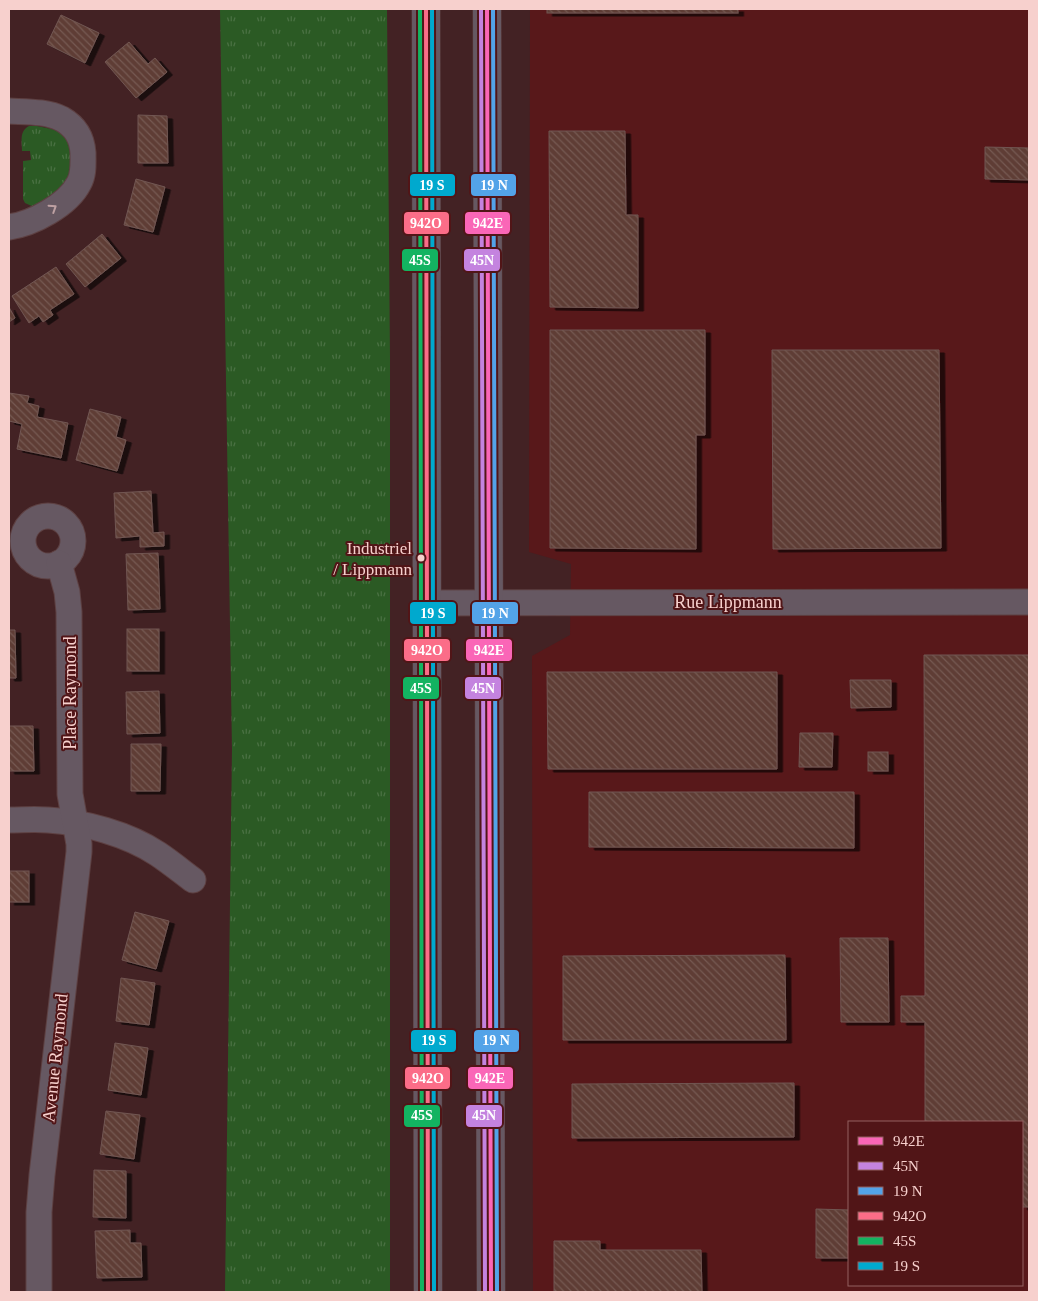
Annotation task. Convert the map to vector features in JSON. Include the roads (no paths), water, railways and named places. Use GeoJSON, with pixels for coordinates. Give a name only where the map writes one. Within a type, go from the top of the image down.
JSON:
{"type":"FeatureCollection","features":[{"type":"Feature","properties":{"kind":"street"},"geometry":{"type":"LineString","coordinates":[[426,9],[428,1292]]}},
{"type":"Feature","properties":{"kind":"street"},"geometry":{"type":"LineString","coordinates":[[487,9],[491,1292]]}},
{"type":"Feature","properties":{"kind":"street"},"geometry":{"type":"LineString","coordinates":[[9,111],[41,113],[67,123],[78,133],[84,164],[79,184],[64,201],[34,219],[9,227]]}},
{"type":"Feature","properties":{"kind":"street","name":"Place Raymond"},"geometry":{"type":"LineString","coordinates":[[59,563],[70,612],[70,794],[75,824]]}},
{"type":"Feature","properties":{"kind":"street","name":"Rue Lippmann"},"geometry":{"type":"LineString","coordinates":[[427,603],[1029,602]]}},
{"type":"Feature","properties":{"kind":"street"},"geometry":{"type":"LineString","coordinates":[[9,820],[46,820],[106,831],[133,840],[158,854],[192,880]]}},
{"type":"Feature","properties":{"kind":"street","name":"Avenue Raymond"},"geometry":{"type":"LineString","coordinates":[[39,1292],[39,1212],[42,1175],[79,857],[79,844],[75,824]]}},
{"type":"Feature","properties":{"kind":"place","name":"Industriel / Lippmann"},"geometry":{"type":"Point","coordinates":[421,558]}}]}
